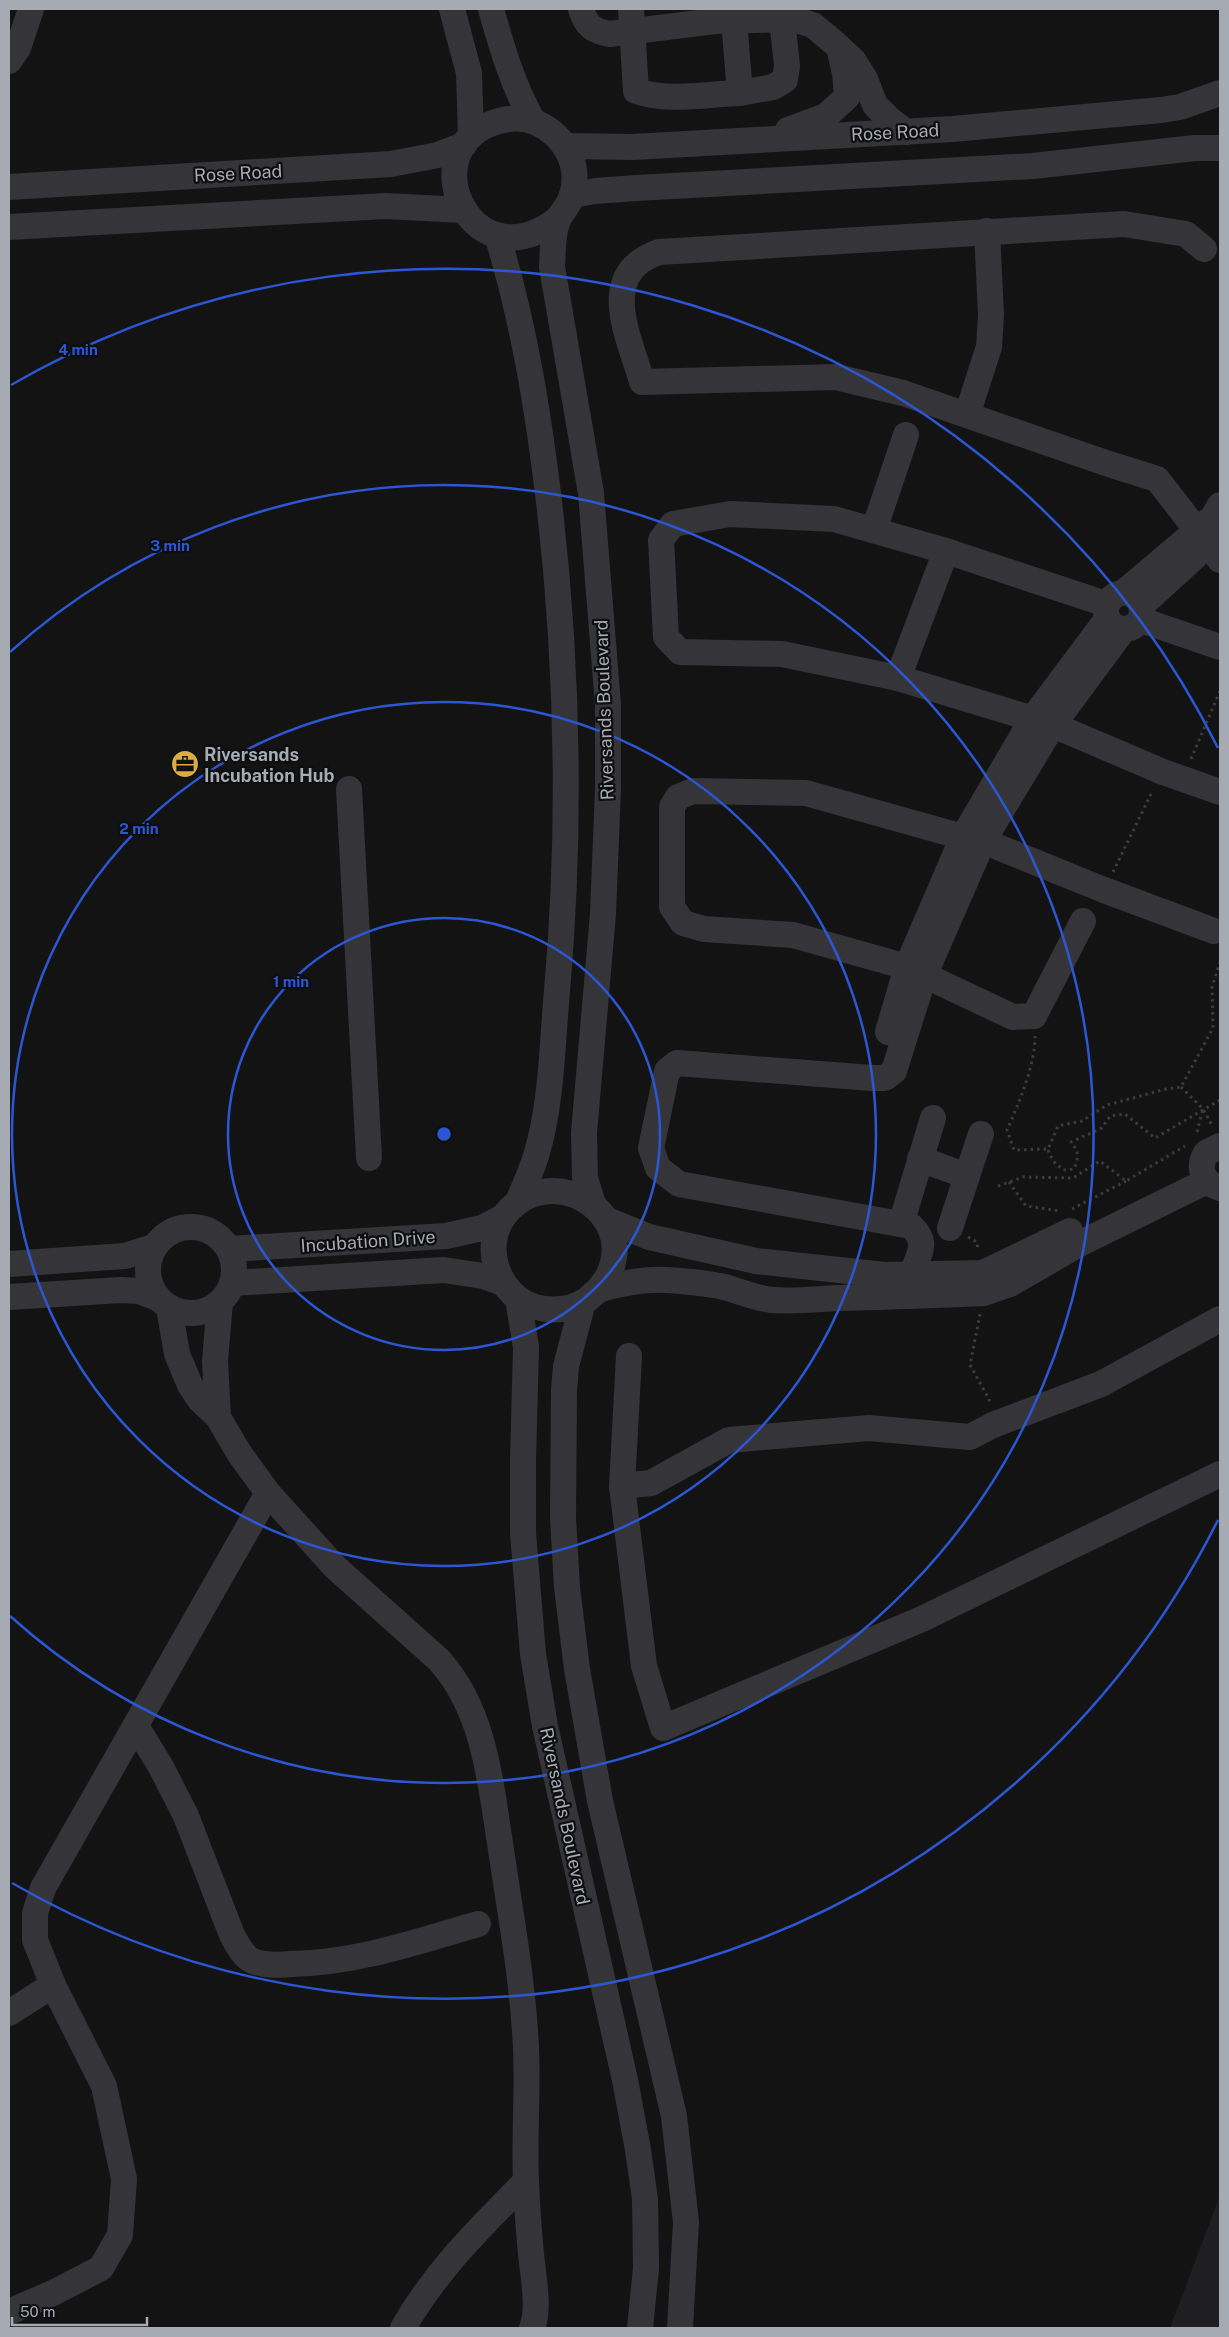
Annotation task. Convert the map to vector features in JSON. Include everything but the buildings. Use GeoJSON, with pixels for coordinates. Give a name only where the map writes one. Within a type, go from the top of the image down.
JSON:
{"type":"FeatureCollection","features":[{"type":"Feature","properties":{"kind":"street"},"geometry":{"type":"LineString","coordinates":[[9,61],[18,48],[31,9]]}},
{"type":"Feature","properties":{"kind":"street"},"geometry":{"type":"LineString","coordinates":[[452,9],[469,73],[468,141]]}},
{"type":"Feature","properties":{"kind":"street"},"geometry":{"type":"LineString","coordinates":[[492,9],[520,99],[533,121]]}},
{"type":"Feature","properties":{"kind":"street"},"geometry":{"type":"LineString","coordinates":[[498,9],[499,35]]}},
{"type":"Feature","properties":{"kind":"street"},"geometry":{"type":"LineString","coordinates":[[581,9],[585,23],[596,31],[610,34],[631,19],[781,14],[814,25],[853,60],[865,78],[875,105],[906,132]]}},
{"type":"Feature","properties":{"kind":"street"},"geometry":{"type":"LineString","coordinates":[[631,19],[636,91],[648,95],[669,96],[740,93],[773,87],[785,80],[788,66],[781,14]]}},
{"type":"Feature","properties":{"kind":"street"},"geometry":{"type":"LineString","coordinates":[[721,17],[740,93]]}},
{"type":"Feature","properties":{"kind":"street"},"geometry":{"type":"LineString","coordinates":[[751,141],[800,127],[826,116],[847,97],[845,72],[839,47]]}},
{"type":"Feature","properties":{"kind":"street","name":"Rose Road"},"geometry":{"type":"LineString","coordinates":[[566,146],[633,147],[906,132],[1030,123],[1180,107],[1220,93]]}},
{"type":"Feature","properties":{"kind":"street"},"geometry":{"type":"LineString","coordinates":[[517,118],[533,121],[557,135],[566,146],[572,162],[574,178],[572,195],[559,218],[546,229],[531,236],[514,238],[497,235],[478,226],[463,210],[456,194],[454,177],[456,160],[468,141],[484,126],[500,120],[517,118]]}},
{"type":"Feature","properties":{"kind":"street","name":"Rose Road"},"geometry":{"type":"LineString","coordinates":[[9,187],[391,164],[438,155],[468,141]]}},
{"type":"Feature","properties":{"kind":"street"},"geometry":{"type":"LineString","coordinates":[[572,195],[620,189],[1033,166],[1195,148],[1220,148]]}},
{"type":"Feature","properties":{"kind":"street"},"geometry":{"type":"LineString","coordinates":[[9,227],[386,206],[463,210]]}},
{"type":"Feature","properties":{"kind":"street","name":"Riversands Boulevard"},"geometry":{"type":"LineString","coordinates":[[559,218],[554,241],[552,266],[591,493],[608,705],[608,788],[603,906],[584,1141],[585,1178],[599,1212]]}},
{"type":"Feature","properties":{"kind":"street"},"geometry":{"type":"LineString","coordinates":[[1204,249],[1186,234],[1124,224],[660,252],[637,263],[621,291],[621,308],[642,382],[836,377],[903,393],[1109,464],[1157,478],[1211,543]]}},
{"type":"Feature","properties":{"kind":"street"},"geometry":{"type":"LineString","coordinates":[[968,415],[989,347],[991,315],[987,231]]}},
{"type":"Feature","properties":{"kind":"street"},"geometry":{"type":"LineString","coordinates":[[497,235],[516,302],[539,419],[560,600],[567,792],[565,875],[547,1103],[537,1154],[496,1233],[493,1250],[496,1267],[511,1291],[534,1307],[550,1310],[568,1308],[591,1296],[651,1280],[720,1286],[773,1300],[912,1285],[1010,1284],[1204,1170],[1206,1153],[1220,1146]]}},
{"type":"Feature","properties":{"kind":"street"},"geometry":{"type":"LineString","coordinates":[[874,530],[906,435]]}},
{"type":"Feature","properties":{"kind":"street"},"geometry":{"type":"LineString","coordinates":[[912,1285],[922,1243],[918,1233],[911,1226],[679,1184],[658,1168],[651,1148],[667,1071],[677,1063],[872,1078],[915,972],[973,839],[1043,721],[1124,612],[1211,543],[1213,517],[1220,505]]}},
{"type":"Feature","properties":{"kind":"street"},"geometry":{"type":"LineString","coordinates":[[1220,647],[946,551],[834,519],[730,514],[673,524],[661,540],[666,637],[680,652],[782,654],[898,678],[1043,721],[1173,776],[1220,792]]}},
{"type":"Feature","properties":{"kind":"street"},"geometry":{"type":"LineString","coordinates":[[898,678],[946,551]]}},
{"type":"Feature","properties":{"kind":"street"},"geometry":{"type":"LineString","coordinates":[[349,789],[369,1158]]}},
{"type":"Feature","properties":{"kind":"street"},"geometry":{"type":"LineString","coordinates":[[1083,921],[1034,1016],[1014,1017],[915,972],[794,935],[704,929],[683,923],[672,907],[672,807],[678,797],[693,791],[806,793],[973,839],[1214,932]]}},
{"type":"Feature","properties":{"kind":"street"},"geometry":{"type":"LineString","coordinates":[[901,1224],[933,1118]]}},
{"type":"Feature","properties":{"kind":"street"},"geometry":{"type":"LineString","coordinates":[[950,1228],[981,1134]]}},
{"type":"Feature","properties":{"kind":"street"},"geometry":{"type":"LineString","coordinates":[[920,1159],[967,1176]]}},
{"type":"Feature","properties":{"kind":"street"},"geometry":{"type":"LineString","coordinates":[[510,1209],[536,1193],[556,1190],[576,1194],[599,1212],[649,1236],[756,1261],[885,1275],[912,1285]]}},
{"type":"Feature","properties":{"kind":"street","name":"Incubation Drive"},"geometry":{"type":"LineString","coordinates":[[229,1249],[446,1236],[482,1228],[510,1209]]}},
{"type":"Feature","properties":{"kind":"street"},"geometry":{"type":"LineString","coordinates":[[599,1212],[612,1236],[614,1256],[609,1274],[591,1296],[566,1366],[564,1391],[563,1518],[567,1587],[576,1661],[600,1801],[674,2116],[686,2222],[680,2328]]}},
{"type":"Feature","properties":{"kind":"street"},"geometry":{"type":"LineString","coordinates":[[218,1417],[215,1361],[226,1292],[234,1263],[229,1249],[220,1238],[207,1230],[192,1227],[171,1232],[164,1236],[154,1247],[149,1260],[148,1273],[151,1286],[163,1302],[182,1370],[200,1400],[218,1417],[240,1453],[268,1492],[335,1567],[439,1660],[454,1677],[471,1709],[487,1763],[517,1944],[526,2050],[526,2180],[535,2302],[532,2328]]}},
{"type":"Feature","properties":{"kind":"street"},"geometry":{"type":"LineString","coordinates":[[9,1264],[125,1256],[154,1247]]}},
{"type":"Feature","properties":{"kind":"street"},"geometry":{"type":"LineString","coordinates":[[746,1294],[756,1261]]}},
{"type":"Feature","properties":{"kind":"street","name":"Incubation Drive"},"geometry":{"type":"LineString","coordinates":[[226,1292],[444,1270],[483,1276],[511,1291]]}},
{"type":"Feature","properties":{"kind":"street"},"geometry":{"type":"LineString","coordinates":[[9,1297],[121,1290],[138,1291],[181,1312],[195,1313],[208,1310],[226,1292]]}},
{"type":"Feature","properties":{"kind":"street","name":"Riversands Boulevard"},"geometry":{"type":"LineString","coordinates":[[511,1291],[526,1347],[522,1461],[523,1533],[533,1654],[545,1726],[625,2080],[638,2150],[645,2199],[646,2268],[640,2328]]}},
{"type":"Feature","properties":{"kind":"street"},"geometry":{"type":"LineString","coordinates":[[622,1486],[651,1483],[729,1440],[869,1428],[970,1437],[993,1426],[1101,1384],[1220,1319]]}},
{"type":"Feature","properties":{"kind":"street"},"geometry":{"type":"LineString","coordinates":[[629,1356],[622,1486],[644,1666],[663,1728],[922,1619],[1220,1474]]}},
{"type":"Feature","properties":{"kind":"street"},"geometry":{"type":"LineString","coordinates":[[9,2312],[56,2292],[101,2268],[120,2235],[124,2179],[104,2086],[53,1985],[35,1940],[35,1913],[43,1888],[268,1492]]}},
{"type":"Feature","properties":{"kind":"street"},"geometry":{"type":"LineString","coordinates":[[136,1726],[161,1767],[186,1816],[232,1935],[240,1951],[252,1961],[272,1965],[322,1964],[371,1954],[478,1924]]}},
{"type":"Feature","properties":{"kind":"street"},"geometry":{"type":"LineString","coordinates":[[9,2013],[53,1985]]}},
{"type":"Feature","properties":{"kind":"street"},"geometry":{"type":"LineString","coordinates":[[403,2328],[422,2295],[457,2251],[526,2180]]}},
{"type":"Feature","properties":{"kind":"path"},"geometry":{"type":"LineString","coordinates":[[1104,890],[1173,776],[1220,691]]}},
{"type":"Feature","properties":{"kind":"path"},"geometry":{"type":"LineString","coordinates":[[1181,1088],[1213,1028],[1212,987],[1220,962]]}},
{"type":"Feature","properties":{"kind":"path"},"geometry":{"type":"LineString","coordinates":[[1034,1016],[1035,1044],[1017,1107],[1007,1130],[1014,1150],[1048,1149]]}},
{"type":"Feature","properties":{"kind":"path"},"geometry":{"type":"LineString","coordinates":[[1203,1109],[1181,1088],[1166,1089],[1107,1105],[1082,1121],[1058,1126],[1048,1149],[1053,1161],[1063,1170],[1074,1169],[1078,1161],[1077,1149],[1071,1142],[1102,1128],[1110,1116],[1125,1114],[1155,1138],[1220,1100]]}},
{"type":"Feature","properties":{"kind":"path"},"geometry":{"type":"LineString","coordinates":[[1194,1140],[1203,1109]]}},
{"type":"Feature","properties":{"kind":"path"},"geometry":{"type":"LineString","coordinates":[[998,1186],[1024,1177],[1073,1178],[1100,1161],[1126,1181]]}},
{"type":"Feature","properties":{"kind":"path"},"geometry":{"type":"LineString","coordinates":[[1009,1182],[1026,1206],[1067,1211],[1126,1181],[1204,1170]]}},
{"type":"Feature","properties":{"kind":"path"},"geometry":{"type":"LineString","coordinates":[[950,1228],[977,1242],[984,1283],[970,1365],[989,1398],[993,1426]]}},
{"type":"Feature","properties":{"kind":"shaded area"},"geometry":{"type":"Polygon","coordinates":[[[1220,2195],[1220,2328],[1170,2328],[1220,2195]]]}},
{"type":"Feature","properties":{"kind":"place","name":"Riversands Incubation Hub"},"geometry":{"type":"Point","coordinates":[185,764]}}]}
